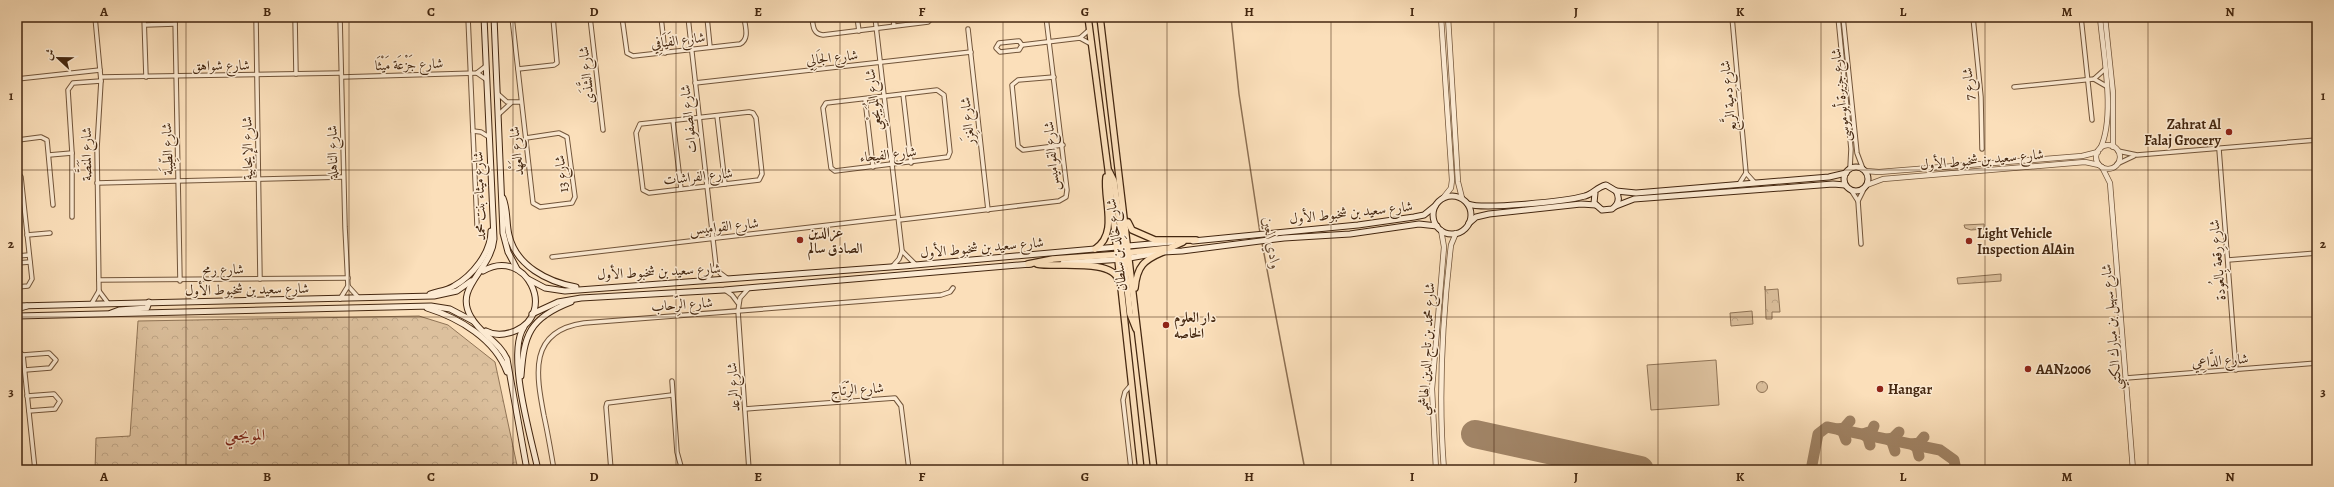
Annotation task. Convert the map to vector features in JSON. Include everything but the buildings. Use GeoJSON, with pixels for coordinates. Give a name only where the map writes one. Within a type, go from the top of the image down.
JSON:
{"type":"FeatureCollection","features":[{"type":"Feature","properties":{"kind":"main road","name":"شارع ميثاء بنت محمد"},"geometry":{"type":"LineString","coordinates":[[484,17],[490,137],[493,247],[488,261],[473,279],[466,300],[469,313],[473,321],[498,345],[504,354],[512,384],[528,470]]}},
{"type":"Feature","properties":{"kind":"main road","name":"شارع ميثاء بنت محمد"},"geometry":{"type":"LineString","coordinates":[[494,17],[504,242],[517,269]]}},
{"type":"Feature","properties":{"kind":"main road","name":"شارع خالِد بن سلطان"},"geometry":{"type":"LineString","coordinates":[[1088,17],[1108,169],[1116,253],[1141,470]]}},
{"type":"Feature","properties":{"kind":"main road","name":"شارع خالِد بن سلطان"},"geometry":{"type":"LineString","coordinates":[[1100,17],[1124,208],[1126,253],[1135,298],[1137,331],[1154,470]]}},
{"type":"Feature","properties":{"kind":"main road"},"geometry":{"type":"LineString","coordinates":[[1855,166],[1865,170],[1868,176],[1865,187],[1859,191],[1851,190],[1846,185],[1844,179],[1846,173],[1850,168],[1855,166]]}},
{"type":"Feature","properties":{"kind":"main road"},"geometry":{"type":"LineString","coordinates":[[1095,249],[1103,241],[1109,224],[1105,184],[1108,169]]}},
{"type":"Feature","properties":{"kind":"main road"},"geometry":{"type":"LineString","coordinates":[[1108,169],[1114,181],[1126,253],[1130,314],[1137,331]]}},
{"type":"Feature","properties":{"kind":"main road"},"geometry":{"type":"LineString","coordinates":[[1596,206],[1593,199],[1594,193],[1598,188],[1606,186],[1616,191],[1632,193],[1829,177],[1846,173]]}},
{"type":"Feature","properties":{"kind":"main road"},"geometry":{"type":"LineString","coordinates":[[1469,223],[1471,211],[1468,204],[1462,198],[1455,196],[1443,198],[1435,206],[1433,216],[1439,228],[1446,233],[1456,233],[1465,228],[1476,217],[1489,214],[1581,204],[1596,206],[1605,211],[1634,199],[1833,184],[1846,185]]}},
{"type":"Feature","properties":{"kind":"main road"},"geometry":{"type":"LineString","coordinates":[[1616,191],[1618,197],[1616,206]]}},
{"type":"Feature","properties":{"kind":"main road"},"geometry":{"type":"LineString","coordinates":[[1468,204],[1484,207],[1582,197],[1594,193]]}},
{"type":"Feature","properties":{"kind":"main road"},"geometry":{"type":"LineString","coordinates":[[501,196],[505,204],[509,237],[517,255],[545,278],[558,283],[581,288]]}},
{"type":"Feature","properties":{"kind":"main road"},"geometry":{"type":"LineString","coordinates":[[423,296],[454,286],[479,264],[489,242],[490,213],[492,203]]}},
{"type":"Feature","properties":{"kind":"main road","name":"شارع سعيد بن شخبوط الأول"},"geometry":{"type":"LineString","coordinates":[[1183,242],[1414,218],[1424,215],[1435,206]]}},
{"type":"Feature","properties":{"kind":"main road"},"geometry":{"type":"LineString","coordinates":[[1124,208],[1129,227],[1134,232],[1155,240],[1196,240]]}},
{"type":"Feature","properties":{"kind":"main road","name":"شارع سعيد بن شخبوط الأول"},"geometry":{"type":"LineString","coordinates":[[1126,253],[1182,251],[1284,238],[1350,234],[1419,224],[1439,228]]}},
{"type":"Feature","properties":{"kind":"main road"},"geometry":{"type":"LineString","coordinates":[[1028,264],[1052,259],[1170,248],[1183,242]]}},
{"type":"Feature","properties":{"kind":"main road","name":"شارع سعيد بن شخبوط الأول"},"geometry":{"type":"LineString","coordinates":[[528,279],[552,290],[706,281],[892,267],[1095,249],[1116,253]]}},
{"type":"Feature","properties":{"kind":"main road"},"geometry":{"type":"LineString","coordinates":[[1135,298],[1137,276],[1144,261],[1163,252]]}},
{"type":"Feature","properties":{"kind":"main road"},"geometry":{"type":"LineString","coordinates":[[1116,253],[1126,253]]}},
{"type":"Feature","properties":{"kind":"main road","name":"شارع سعيد بن شخبوط الأول"},"geometry":{"type":"LineString","coordinates":[[532,314],[558,302],[581,298],[724,290],[1036,264],[1116,253]]}},
{"type":"Feature","properties":{"kind":"main road"},"geometry":{"type":"LineString","coordinates":[[1036,264],[1057,267],[1092,265],[1115,274],[1118,278],[1125,321]]}},
{"type":"Feature","properties":{"kind":"main road"},"geometry":{"type":"LineString","coordinates":[[479,273],[498,265],[517,269],[528,279],[535,295],[532,314],[520,336],[517,347],[521,384],[538,470]]}},
{"type":"Feature","properties":{"kind":"main road","name":"شارع سعيد بن شخبوط الأول"},"geometry":{"type":"LineString","coordinates":[[17,306],[92,303],[339,300],[423,296],[448,294],[473,279]]}},
{"type":"Feature","properties":{"kind":"main road"},"geometry":{"type":"LineString","coordinates":[[521,384],[523,350],[529,333],[546,313],[581,298]]}},
{"type":"Feature","properties":{"kind":"main road"},"geometry":{"type":"LineString","coordinates":[[110,314],[119,310],[147,308],[149,302]]}},
{"type":"Feature","properties":{"kind":"main road"},"geometry":{"type":"LineString","coordinates":[[17,310],[28,305]]}},
{"type":"Feature","properties":{"kind":"main road"},"geometry":{"type":"LineString","coordinates":[[423,307],[458,320],[492,347],[502,359],[512,384]]}},
{"type":"Feature","properties":{"kind":"main road","name":"شارع سعيد بن شخبوط الأول"},"geometry":{"type":"LineString","coordinates":[[17,316],[423,307],[450,309],[473,321]]}},
{"type":"Feature","properties":{"kind":"main road"},"geometry":{"type":"LineString","coordinates":[[481,329],[500,335],[514,332],[526,324]]}},
{"type":"Feature","properties":{"kind":"street","name":"شارع المَنَصَّة"},"geometry":{"type":"LineString","coordinates":[[95,17],[101,79],[97,122],[99,291]]}},
{"type":"Feature","properties":{"kind":"street"},"geometry":{"type":"LineString","coordinates":[[144,17],[146,77]]}},
{"type":"Feature","properties":{"kind":"street","name":"شارع الطِّيبَة"},"geometry":{"type":"LineString","coordinates":[[175,17],[180,281]]}},
{"type":"Feature","properties":{"kind":"street","name":"شارع الإيجابية"},"geometry":{"type":"LineString","coordinates":[[256,17],[260,279]]}},
{"type":"Feature","properties":{"kind":"street"},"geometry":{"type":"LineString","coordinates":[[295,17],[296,74]]}},
{"type":"Feature","properties":{"kind":"street","name":"شارع الناهلة"},"geometry":{"type":"LineString","coordinates":[[340,17],[343,177],[348,286]]}},
{"type":"Feature","properties":{"kind":"street"},"geometry":{"type":"LineString","coordinates":[[468,17],[476,225]]}},
{"type":"Feature","properties":{"kind":"street","name":"شارع العَهْد"},"geometry":{"type":"LineString","coordinates":[[512,17],[532,198]]}},
{"type":"Feature","properties":{"kind":"street"},"geometry":{"type":"LineString","coordinates":[[518,69],[554,66],[557,63],[553,17]]}},
{"type":"Feature","properties":{"kind":"street","name":"شارع الشَّذَى"},"geometry":{"type":"LineString","coordinates":[[590,17],[602,130]]}},
{"type":"Feature","properties":{"kind":"street","name":"شارع الفَيَافِي"},"geometry":{"type":"LineString","coordinates":[[622,17],[628,55],[633,56],[740,44],[744,41],[746,36],[744,17]]}},
{"type":"Feature","properties":{"kind":"street"},"geometry":{"type":"LineString","coordinates":[[661,17],[666,53]]}},
{"type":"Feature","properties":{"kind":"street","name":"شارع الصفوات"},"geometry":{"type":"LineString","coordinates":[[688,17],[716,266]]}},
{"type":"Feature","properties":{"kind":"street"},"geometry":{"type":"LineString","coordinates":[[707,17],[710,47]]}},
{"type":"Feature","properties":{"kind":"street"},"geometry":{"type":"LineString","coordinates":[[812,17],[814,30],[820,35],[928,22],[933,17]]}},
{"type":"Feature","properties":{"kind":"street"},"geometry":{"type":"LineString","coordinates":[[857,17],[859,31]]}},
{"type":"Feature","properties":{"kind":"street","name":"شارع المُوَيجْعِي"},"geometry":{"type":"LineString","coordinates":[[875,17],[902,251]]}},
{"type":"Feature","properties":{"kind":"street"},"geometry":{"type":"LineString","coordinates":[[893,17],[894,26]]}},
{"type":"Feature","properties":{"kind":"street","name":"شارع القواميس"},"geometry":{"type":"LineString","coordinates":[[552,257],[713,238],[988,210],[1063,200],[1067,190],[1063,146],[1046,17]]}},
{"type":"Feature","properties":{"kind":"street"},"geometry":{"type":"LineString","coordinates":[[1441,17],[1452,180],[1449,192],[1443,198]]}},
{"type":"Feature","properties":{"kind":"street"},"geometry":{"type":"LineString","coordinates":[[1448,17],[1458,182],[1462,198]]}},
{"type":"Feature","properties":{"kind":"street","name":"شارع دِمية الرَّبع"},"geometry":{"type":"LineString","coordinates":[[1732,17],[1746,173]]}},
{"type":"Feature","properties":{"kind":"street","name":"شارع جزيرة أبو موسى"},"geometry":{"type":"LineString","coordinates":[[1838,17],[1851,149],[1850,168]]}},
{"type":"Feature","properties":{"kind":"street","name":"شارع جزيرة أبو موسى"},"geometry":{"type":"LineString","coordinates":[[1844,17],[1857,153],[1865,170]]}},
{"type":"Feature","properties":{"kind":"street","name":"شارع 7"},"geometry":{"type":"LineString","coordinates":[[1973,17],[1981,96],[1982,149]]}},
{"type":"Feature","properties":{"kind":"street"},"geometry":{"type":"LineString","coordinates":[[2081,17],[2092,120]]}},
{"type":"Feature","properties":{"kind":"street"},"geometry":{"type":"LineString","coordinates":[[2100,17],[2106,86],[2107,128],[2096,158],[2100,166],[2108,169],[2137,155]]}},
{"type":"Feature","properties":{"kind":"street"},"geometry":{"type":"LineString","coordinates":[[2105,17],[2113,94],[2113,147]]}},
{"type":"Feature","properties":{"kind":"street"},"geometry":{"type":"LineString","coordinates":[[2315,17],[2317,36]]}},
{"type":"Feature","properties":{"kind":"street"},"geometry":{"type":"LineString","coordinates":[[145,25],[176,24]]}},
{"type":"Feature","properties":{"kind":"street","name":"شارع الغِزَر"},"geometry":{"type":"LineString","coordinates":[[968,29],[988,210]]}},
{"type":"Feature","properties":{"kind":"street"},"geometry":{"type":"LineString","coordinates":[[1022,45],[1080,38],[1089,30]]}},
{"type":"Feature","properties":{"kind":"street"},"geometry":{"type":"LineString","coordinates":[[1080,38],[1091,44]]}},
{"type":"Feature","properties":{"kind":"street"},"geometry":{"type":"LineString","coordinates":[[1019,41],[1022,45],[1020,50],[1000,52],[996,48],[999,43],[1019,41]]}},
{"type":"Feature","properties":{"kind":"street","name":"شارع الجَالِي"},"geometry":{"type":"LineString","coordinates":[[695,83],[971,52]]}},
{"type":"Feature","properties":{"kind":"street"},"geometry":{"type":"LineString","coordinates":[[486,64],[477,73],[487,80]]}},
{"type":"Feature","properties":{"kind":"street"},"geometry":{"type":"LineString","coordinates":[[17,79],[100,70]]}},
{"type":"Feature","properties":{"kind":"street"},"geometry":{"type":"LineString","coordinates":[[2014,87],[2094,79],[2104,70]]}},
{"type":"Feature","properties":{"kind":"street","name":"شارع جَزْعَة مَيْثَا"},"geometry":{"type":"LineString","coordinates":[[341,75],[477,73]]}},
{"type":"Feature","properties":{"kind":"street","name":"شارع شواهق"},"geometry":{"type":"LineString","coordinates":[[72,217],[72,152],[69,87],[73,83],[101,79],[146,77],[296,74],[341,75]]}},
{"type":"Feature","properties":{"kind":"street"},"geometry":{"type":"LineString","coordinates":[[1054,77],[1018,80],[1012,85],[1018,146],[1023,150],[1063,146]]}},
{"type":"Feature","properties":{"kind":"street"},"geometry":{"type":"LineString","coordinates":[[2094,79],[2106,86]]}},
{"type":"Feature","properties":{"kind":"street","name":"شارع الفيحاء"},"geometry":{"type":"LineString","coordinates":[[937,90],[944,95],[950,156],[945,159],[832,170],[823,108],[827,103],[903,94],[937,90]]}},
{"type":"Feature","properties":{"kind":"street"},"geometry":{"type":"LineString","coordinates":[[497,93],[503,100],[511,103],[521,102]]}},
{"type":"Feature","properties":{"kind":"street"},"geometry":{"type":"LineString","coordinates":[[903,94],[911,163]]}},
{"type":"Feature","properties":{"kind":"street"},"geometry":{"type":"LineString","coordinates":[[865,99],[873,167]]}},
{"type":"Feature","properties":{"kind":"street","name":"شارع العَهْد"},"geometry":{"type":"LineString","coordinates":[[498,114],[511,103]]}},
{"type":"Feature","properties":{"kind":"street","name":"شارع الفراشات"},"geometry":{"type":"LineString","coordinates":[[751,112],[755,116],[762,176],[757,181],[649,193],[641,188],[636,130],[644,123],[717,116],[751,112]]}},
{"type":"Feature","properties":{"kind":"street"},"geometry":{"type":"LineString","coordinates":[[717,116],[725,184]]}},
{"type":"Feature","properties":{"kind":"street"},"geometry":{"type":"LineString","coordinates":[[673,121],[681,189]]}},
{"type":"Feature","properties":{"kind":"street"},"geometry":{"type":"LineString","coordinates":[[481,132],[489,124]]}},
{"type":"Feature","properties":{"kind":"street"},"geometry":{"type":"LineString","coordinates":[[17,130],[17,156]]}},
{"type":"Feature","properties":{"kind":"street"},"geometry":{"type":"LineString","coordinates":[[473,131],[481,132],[490,137]]}},
{"type":"Feature","properties":{"kind":"street","name":"شارع 13"},"geometry":{"type":"LineString","coordinates":[[526,138],[559,134],[567,137],[575,199],[570,204],[540,207],[534,205],[532,198]]}},
{"type":"Feature","properties":{"kind":"street"},"geometry":{"type":"LineString","coordinates":[[18,140],[43,137],[48,142],[53,206]]}},
{"type":"Feature","properties":{"kind":"street"},"geometry":{"type":"LineString","coordinates":[[2099,150],[2106,146],[2113,147],[2118,151],[2137,155],[2317,140]]}},
{"type":"Feature","properties":{"kind":"street","name":"شارع رِقعة بِالعُودة"},"geometry":{"type":"LineString","coordinates":[[2219,149],[2236,370]]}},
{"type":"Feature","properties":{"kind":"street","name":"شارع سعيد بن شخبوط الأول"},"geometry":{"type":"LineString","coordinates":[[1865,170],[1879,172],[2082,156],[2099,150]]}},
{"type":"Feature","properties":{"kind":"street"},"geometry":{"type":"LineString","coordinates":[[2116,165],[2120,158],[2118,151]]}},
{"type":"Feature","properties":{"kind":"street"},"geometry":{"type":"LineString","coordinates":[[49,155],[72,152]]}},
{"type":"Feature","properties":{"kind":"street","name":"شارع سعيد بن شخبوط الأول"},"geometry":{"type":"LineString","coordinates":[[1865,187],[1883,179],[2085,162],[2100,166]]}},
{"type":"Feature","properties":{"kind":"street","name":"شارع سهيل بن مبارك الكتبي"},"geometry":{"type":"LineString","coordinates":[[2116,165],[2110,182],[2133,470]]}},
{"type":"Feature","properties":{"kind":"street","name":"شارع سهيل بن مبارك الكتبي"},"geometry":{"type":"LineString","coordinates":[[2100,166],[2110,182]]}},
{"type":"Feature","properties":{"kind":"street"},"geometry":{"type":"LineString","coordinates":[[17,171],[21,177],[32,282],[28,286],[17,288]]}},
{"type":"Feature","properties":{"kind":"street"},"geometry":{"type":"LineString","coordinates":[[1739,184],[1746,173],[1755,183]]}},
{"type":"Feature","properties":{"kind":"street"},"geometry":{"type":"LineString","coordinates":[[97,182],[343,177]]}},
{"type":"Feature","properties":{"kind":"street"},"geometry":{"type":"LineString","coordinates":[[1858,201],[1865,187]]}},
{"type":"Feature","properties":{"kind":"street"},"geometry":{"type":"LineString","coordinates":[[1851,190],[1858,201],[1861,244]]}},
{"type":"Feature","properties":{"kind":"street","name":"شارع محمد بن تاج الدين الهاشمي"},"geometry":{"type":"LineString","coordinates":[[1436,470],[1432,389],[1444,247],[1439,228]]}},
{"type":"Feature","properties":{"kind":"street"},"geometry":{"type":"LineString","coordinates":[[28,235],[50,233]]}},
{"type":"Feature","properties":{"kind":"street","name":"شارع محمد بن تاج الدين الهاشمي"},"geometry":{"type":"LineString","coordinates":[[1444,470],[1440,416],[1440,366],[1450,250],[1456,233]]}},
{"type":"Feature","properties":{"kind":"street"},"geometry":{"type":"LineString","coordinates":[[902,251],[916,265]]}},
{"type":"Feature","properties":{"kind":"street"},"geometry":{"type":"LineString","coordinates":[[892,267],[900,259],[902,251]]}},
{"type":"Feature","properties":{"kind":"street"},"geometry":{"type":"LineString","coordinates":[[2228,260],[2317,253]]}},
{"type":"Feature","properties":{"kind":"street"},"geometry":{"type":"LineString","coordinates":[[17,256],[29,255]]}},
{"type":"Feature","properties":{"kind":"street"},"geometry":{"type":"LineString","coordinates":[[17,263],[30,262]]}},
{"type":"Feature","properties":{"kind":"street"},"geometry":{"type":"LineString","coordinates":[[706,281],[716,266],[720,273],[728,279]]}},
{"type":"Feature","properties":{"kind":"street","name":"شارع رمح"},"geometry":{"type":"LineString","coordinates":[[99,280],[180,281],[348,278]]}},
{"type":"Feature","properties":{"kind":"street"},"geometry":{"type":"LineString","coordinates":[[348,286],[353,294],[361,299]]}},
{"type":"Feature","properties":{"kind":"street"},"geometry":{"type":"LineString","coordinates":[[339,300],[345,294],[348,286]]}},
{"type":"Feature","properties":{"kind":"street"},"geometry":{"type":"LineString","coordinates":[[724,290],[732,295],[738,303],[742,294],[749,288]]}},
{"type":"Feature","properties":{"kind":"street","name":"شارع الرِّحاب"},"geometry":{"type":"LineString","coordinates":[[554,470],[537,373],[545,344],[553,335],[567,326],[584,323],[942,295],[950,292],[953,288]]}},
{"type":"Feature","properties":{"kind":"street"},"geometry":{"type":"LineString","coordinates":[[92,303],[99,291],[108,303]]}},
{"type":"Feature","properties":{"kind":"street","name":"شارع الرعد"},"geometry":{"type":"LineString","coordinates":[[738,303],[749,470]]}},
{"type":"Feature","properties":{"kind":"street"},"geometry":{"type":"LineString","coordinates":[[17,350],[23,355],[35,470]]}},
{"type":"Feature","properties":{"kind":"street"},"geometry":{"type":"LineString","coordinates":[[23,355],[49,353],[56,360],[50,368],[25,370]]}},
{"type":"Feature","properties":{"kind":"street"},"geometry":{"type":"LineString","coordinates":[[2316,363],[2317,377]]}},
{"type":"Feature","properties":{"kind":"street","name":"شارع الدَّاعِي"},"geometry":{"type":"LineString","coordinates":[[2126,378],[2316,363]]}},
{"type":"Feature","properties":{"kind":"street"},"geometry":{"type":"LineString","coordinates":[[672,381],[677,452],[682,470]]}},
{"type":"Feature","properties":{"kind":"street"},"geometry":{"type":"LineString","coordinates":[[1131,385],[1125,392],[1123,400],[1132,469]]}},
{"type":"Feature","properties":{"kind":"street"},"geometry":{"type":"LineString","coordinates":[[27,396],[54,394],[60,401],[55,409],[29,411]]}},
{"type":"Feature","properties":{"kind":"street"},"geometry":{"type":"LineString","coordinates":[[612,470],[606,407],[607,403],[672,395]]}},
{"type":"Feature","properties":{"kind":"street","name":"شارع الرِّتَاج"},"geometry":{"type":"LineString","coordinates":[[745,409],[895,398],[901,406],[909,470]]}},
{"type":"Feature","properties":{"kind":"green space"},"geometry":{"type":"Polygon","coordinates":[[[1984,224],[1984,229],[1971,230],[1965,228],[1964,225],[1984,224]]]}},
{"type":"Feature","properties":{"kind":"green space"},"geometry":{"type":"Polygon","coordinates":[[[2001,274],[2001,281],[1958,284],[1957,278],[2001,274]]]}},
{"type":"Feature","properties":{"kind":"green space"},"geometry":{"type":"Polygon","coordinates":[[[1778,289],[1780,312],[1772,312],[1772,319],[1766,319],[1765,290],[1778,289]]]}},
{"type":"Feature","properties":{"kind":"green space"},"geometry":{"type":"Polygon","coordinates":[[[1752,311],[1753,324],[1731,326],[1730,313],[1752,311]]]}},
{"type":"Feature","properties":{"kind":"green space"},"geometry":{"type":"Polygon","coordinates":[[[419,316],[448,325],[495,362],[518,470],[95,470],[96,438],[130,436],[138,321],[419,316]]]}},
{"type":"Feature","properties":{"kind":"green space"},"geometry":{"type":"Polygon","coordinates":[[[1716,360],[1719,405],[1651,410],[1647,365],[1716,360]]]}},
{"type":"Feature","properties":{"kind":"green space"},"geometry":{"type":"Polygon","coordinates":[[[1760,382],[1764,382],[1766,383],[1766,391],[1760,392],[1757,389],[1757,385],[1760,382]]]}},
{"type":"Feature","properties":{"kind":"waterway","name":"وادي العين"},"geometry":{"type":"LineString","coordinates":[[1231,17],[1239,94],[1260,233]]}},
{"type":"Feature","properties":{"kind":"waterway","name":"وادي العين"},"geometry":{"type":"LineString","coordinates":[[1262,243],[1305,470]]}},
{"type":"Feature","properties":{"kind":"taxiway"},"geometry":{"type":"LineString","coordinates":[[1846,440],[1843,432],[1838,429],[1844,428],[1850,421]]}},
{"type":"Feature","properties":{"kind":"taxiway"},"geometry":{"type":"LineString","coordinates":[[1870,445],[1868,438],[1863,434],[1872,431],[1874,426]]}},
{"type":"Feature","properties":{"kind":"taxiway"},"geometry":{"type":"LineString","coordinates":[[1811,470],[1818,434],[1827,427],[1940,450],[1954,460],[1956,470]]}},
{"type":"Feature","properties":{"kind":"taxiway"},"geometry":{"type":"LineString","coordinates":[[1895,451],[1892,442],[1888,439],[1893,438],[1899,432]]}},
{"type":"Feature","properties":{"kind":"taxiway"},"geometry":{"type":"LineString","coordinates":[[1919,456],[1917,448],[1912,444],[1919,443],[1924,437]]}},
{"type":"Feature","properties":{"kind":"runway"},"geometry":{"type":"LineString","coordinates":[[1475,434],[1640,470]]}},
{"type":"Feature","properties":{"kind":"place","name":"Zahrat Al Falaj Grocery"},"geometry":{"type":"Point","coordinates":[2229,132]}},
{"type":"Feature","properties":{"kind":"place","name":"عزالدين الصادق سالم"},"geometry":{"type":"Point","coordinates":[800,240]}},
{"type":"Feature","properties":{"kind":"place","name":"Light Vehicle Inspection AlAin"},"geometry":{"type":"Point","coordinates":[1969,241]}},
{"type":"Feature","properties":{"kind":"place","name":"دار العلوم الخاصه"},"geometry":{"type":"Point","coordinates":[1166,325]}},
{"type":"Feature","properties":{"kind":"place","name":"AAN2006"},"geometry":{"type":"Point","coordinates":[2028,369]}},
{"type":"Feature","properties":{"kind":"place","name":"Hangar"},"geometry":{"type":"Point","coordinates":[1880,389]}},
{"type":"Feature","properties":{"kind":"district","name":"المويجعي"},"geometry":{"type":"Point","coordinates":[245,434]}}]}
